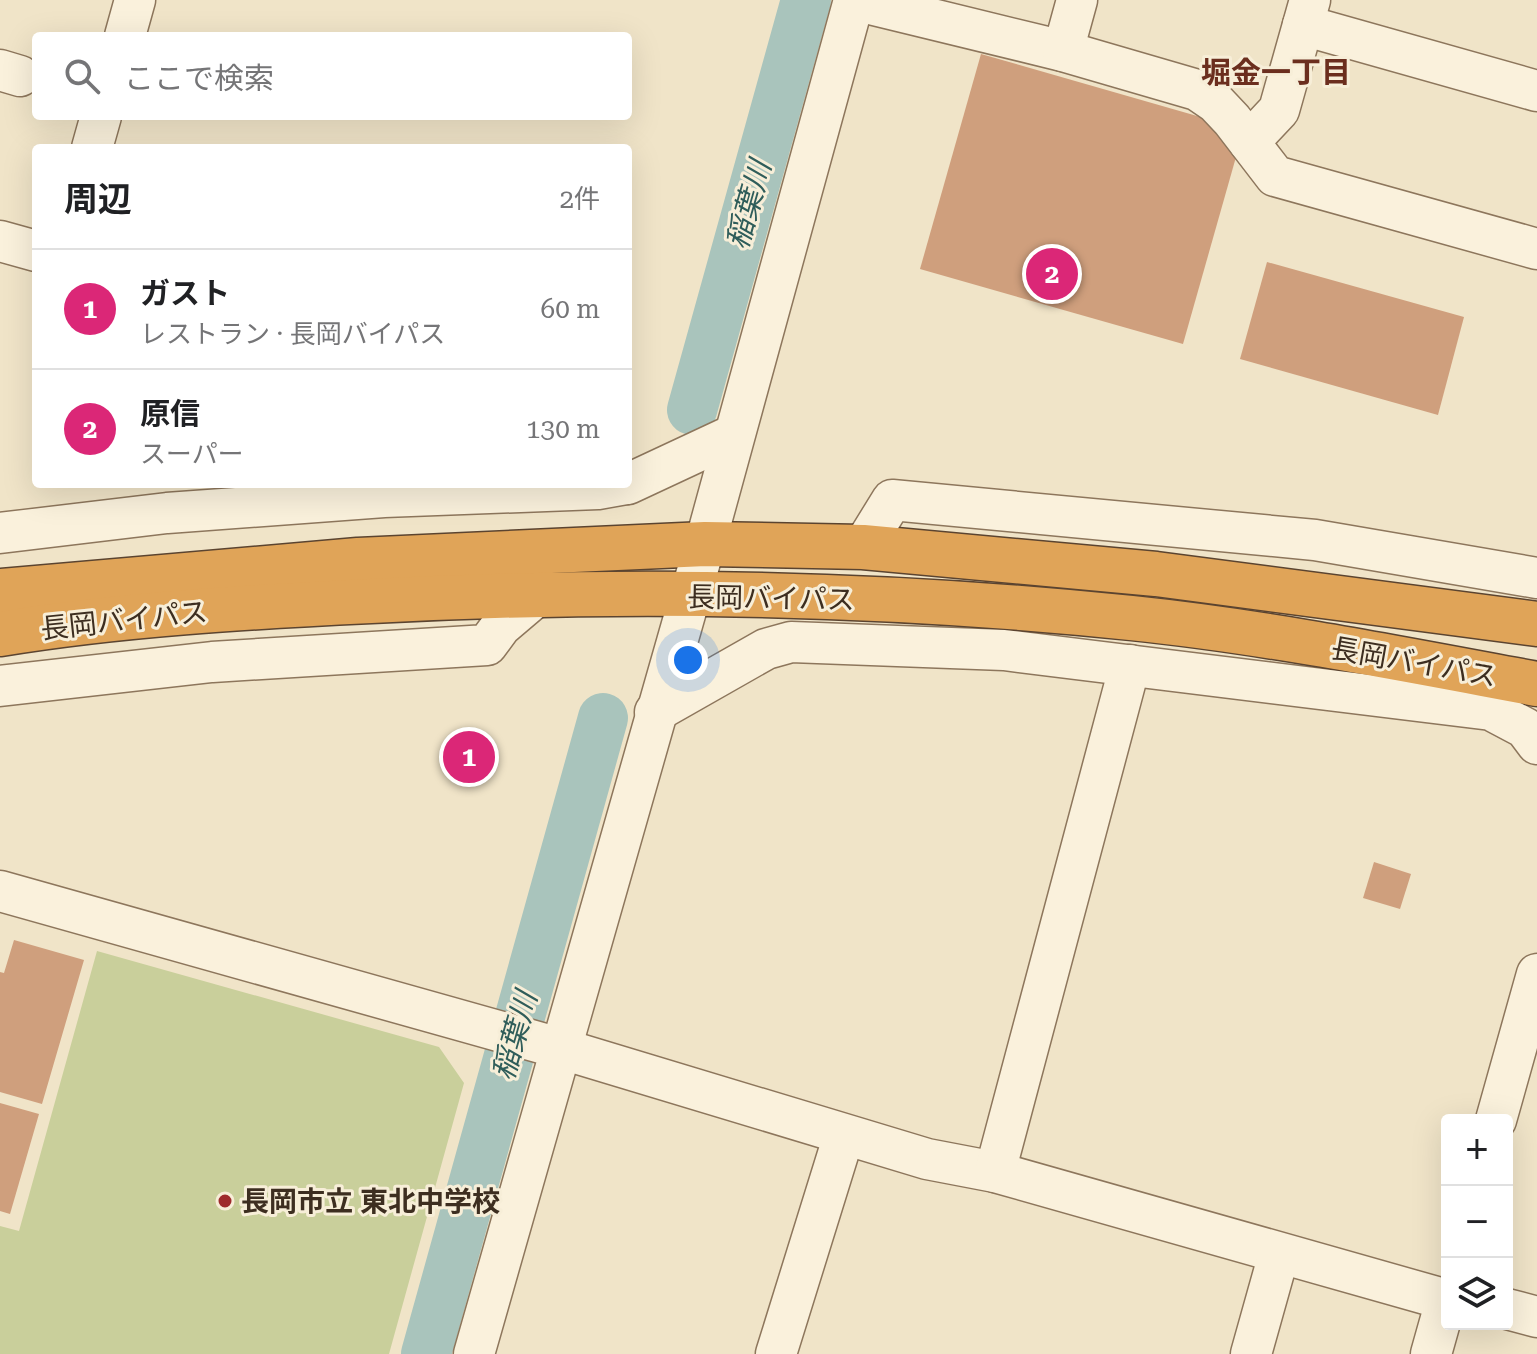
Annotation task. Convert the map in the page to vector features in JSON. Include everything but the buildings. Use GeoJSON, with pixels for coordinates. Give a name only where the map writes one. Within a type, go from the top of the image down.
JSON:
{"type":"FeatureCollection","features":[{"type":"Feature","properties":{"kind":"highway","name":"長岡バイパス"},"geometry":{"type":"LineString","coordinates":[[0,591],[342,561],[705,544],[863,547],[1156,574],[1537,624]]}},
{"type":"Feature","properties":{"kind":"highway","name":"長岡バイパス"},"geometry":{"type":"LineString","coordinates":[[21,631],[155,615],[541,592],[908,601],[1131,618],[1239,632],[1537,684]]}},
{"type":"Feature","properties":{"kind":"street"},"geometry":{"type":"LineString","coordinates":[[126,32],[135,0]]}},
{"type":"Feature","properties":{"kind":"street"},"geometry":{"type":"LineString","coordinates":[[474,1354],[705,544],[854,0],[1063,51],[1197,90],[1216,103],[1275,176],[1537,249]]}},
{"type":"Feature","properties":{"kind":"street"},"geometry":{"type":"LineString","coordinates":[[1063,51],[1077,0]]}},
{"type":"Feature","properties":{"kind":"street"},"geometry":{"type":"LineString","coordinates":[[1249,142],[1279,110],[1307,13],[1537,91]]}},
{"type":"Feature","properties":{"kind":"street"},"geometry":{"type":"LineString","coordinates":[[93,144],[100,120]]}},
{"type":"Feature","properties":{"kind":"street"},"geometry":{"type":"LineString","coordinates":[[0,241],[32,250]]}},
{"type":"Feature","properties":{"kind":"street"},"geometry":{"type":"LineString","coordinates":[[632,482],[733,435]]}},
{"type":"Feature","properties":{"kind":"street"},"geometry":{"type":"LineString","coordinates":[[0,533],[167,513],[384,497],[604,488]]}},
{"type":"Feature","properties":{"kind":"street"},"geometry":{"type":"LineString","coordinates":[[863,547],[892,500],[1315,540],[1537,578]]}},
{"type":"Feature","properties":{"kind":"street"},"geometry":{"type":"LineString","coordinates":[[0,686],[212,662],[487,645],[501,626],[541,592]]}},
{"type":"Feature","properties":{"kind":"street"},"geometry":{"type":"LineString","coordinates":[[21,631],[117,671]]}},
{"type":"Feature","properties":{"kind":"street"},"geometry":{"type":"LineString","coordinates":[[655,712],[766,649],[791,642],[1004,650],[1491,710],[1525,728],[1537,744]]}},
{"type":"Feature","properties":{"kind":"street"},"geometry":{"type":"LineString","coordinates":[[995,1172],[1130,665]]}},
{"type":"Feature","properties":{"kind":"street"},"geometry":{"type":"LineString","coordinates":[[0,891],[559,1048],[927,1159],[995,1172],[1441,1297]]}},
{"type":"Feature","properties":{"kind":"street"},"geometry":{"type":"LineString","coordinates":[[1498,1114],[1537,974]]}},
{"type":"Feature","properties":{"kind":"street"},"geometry":{"type":"LineString","coordinates":[[776,1354],[844,1135]]}},
{"type":"Feature","properties":{"kind":"street"},"geometry":{"type":"LineString","coordinates":[[1251,1354],[1279,1254]]}},
{"type":"Feature","properties":{"kind":"street"},"geometry":{"type":"LineString","coordinates":[[1513,1311],[1537,1317]]}},
{"type":"Feature","properties":{"kind":"street"},"geometry":{"type":"LineString","coordinates":[[1431,1354],[1441,1320]]}},
{"type":"Feature","properties":{"kind":"green space","name":"長岡市立 東北中学校"},"geometry":{"type":"Polygon","coordinates":[[[97,951],[439,1047],[464,1083],[389,1354],[0,1354],[0,1226],[19,1231],[97,951]]]}},
{"type":"Feature","properties":{"kind":"waterway","name":"稲葉川"},"geometry":{"type":"LineString","coordinates":[[692,410],[806,0]]}},
{"type":"Feature","properties":{"kind":"waterway","name":"稲葉川"},"geometry":{"type":"LineString","coordinates":[[426,1354],[603,718]]}},
{"type":"Feature","properties":{"kind":"place","name":"原信"},"geometry":{"type":"Point","coordinates":[1052,274]}},
{"type":"Feature","properties":{"kind":"place","name":"ガスト"},"geometry":{"type":"Point","coordinates":[469,757]}},
{"type":"Feature","properties":{"kind":"place","name":"長岡市立 東北中学校"},"geometry":{"type":"Point","coordinates":[225,1201]}},
{"type":"Feature","properties":{"kind":"district","name":"堀金一丁目"},"geometry":{"type":"Point","coordinates":[1276,73]}}]}
